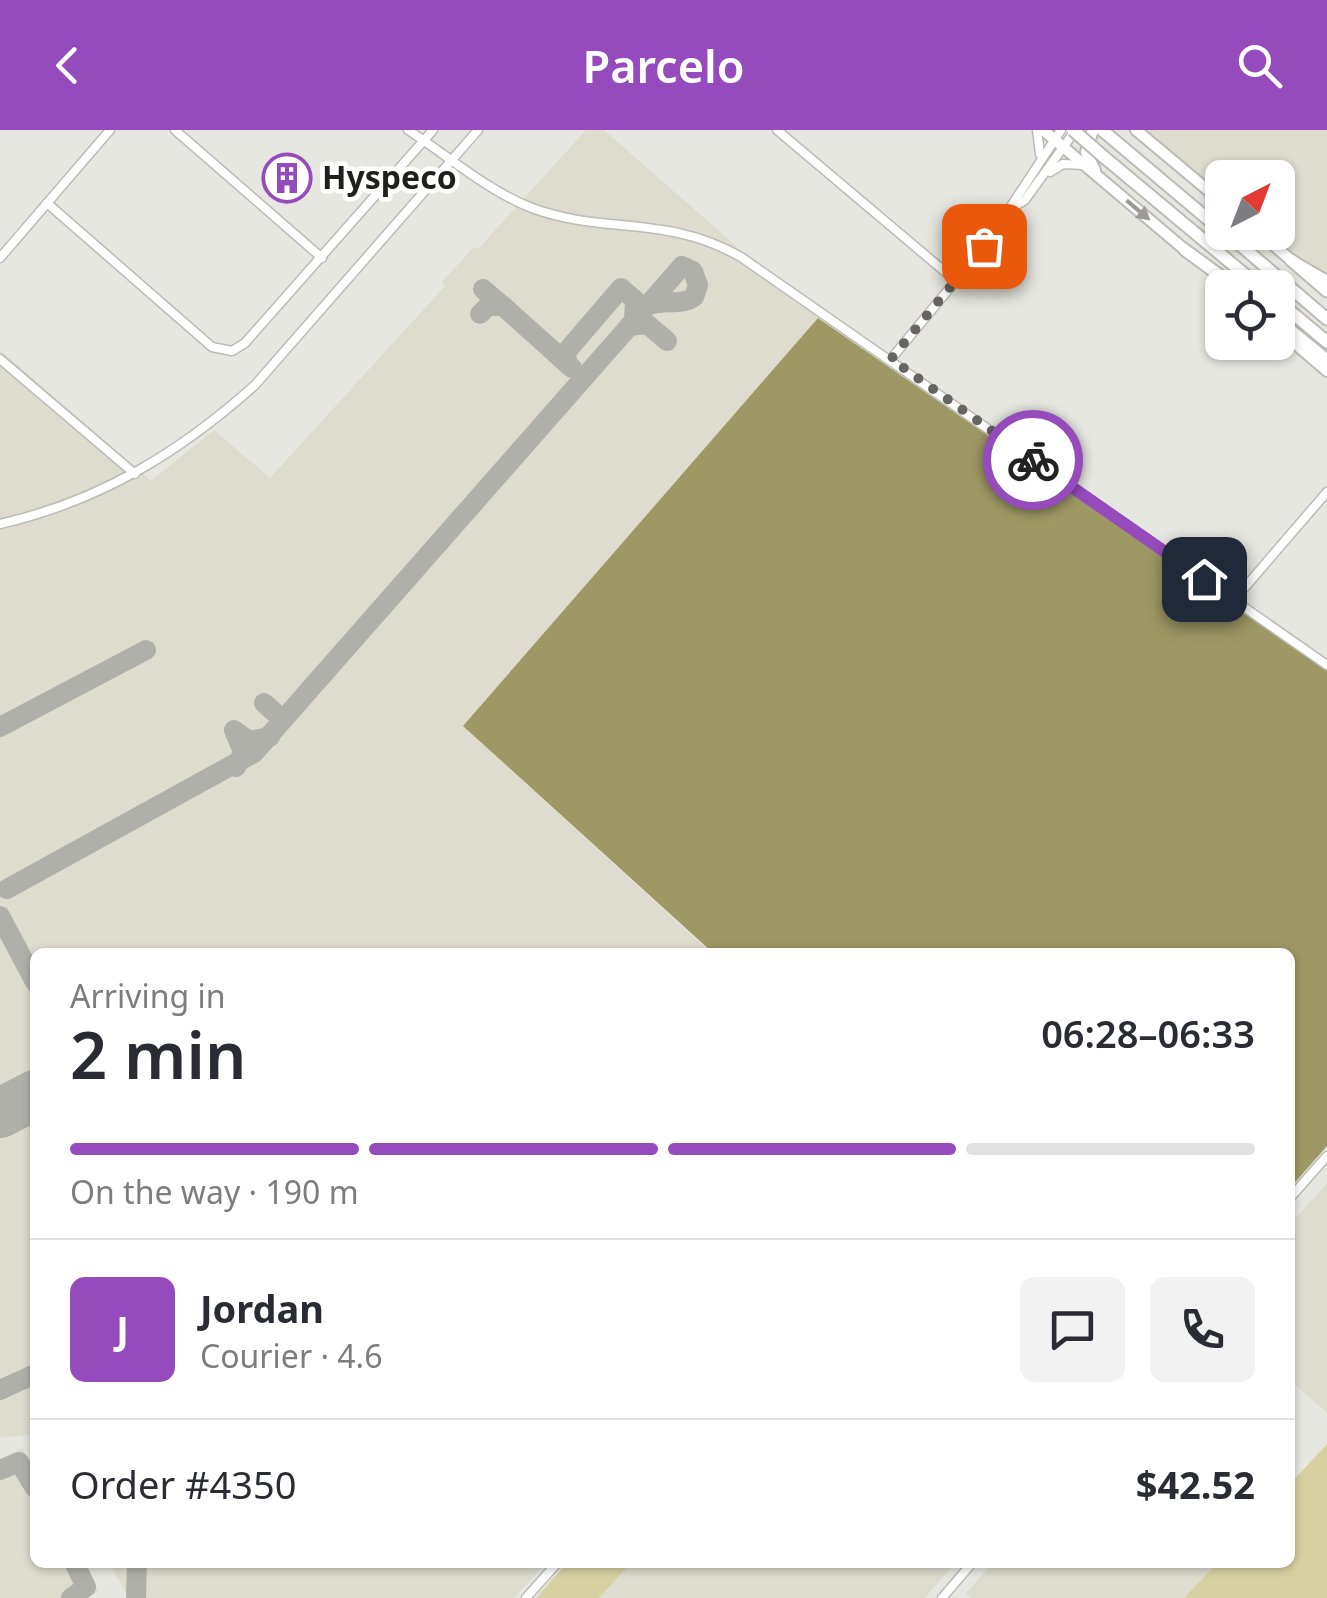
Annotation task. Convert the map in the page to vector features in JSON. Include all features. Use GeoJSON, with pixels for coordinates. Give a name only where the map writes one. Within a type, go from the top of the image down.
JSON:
{"type":"FeatureCollection","features":[{"type":"Feature","properties":{"kind":"highway"},"geometry":{"type":"LineString","coordinates":[[1074,130],[1240,270]]}},
{"type":"Feature","properties":{"kind":"highway"},"geometry":{"type":"LineString","coordinates":[[1102,130],[1205,216]]}},
{"type":"Feature","properties":{"kind":"highway"},"geometry":{"type":"LineString","coordinates":[[1185,250],[1212,270]]}},
{"type":"Feature","properties":{"kind":"highway"},"geometry":{"type":"LineString","coordinates":[[1246,250],[1327,318]]}},
{"type":"Feature","properties":{"kind":"highway"},"geometry":{"type":"LineString","coordinates":[[1291,260],[1327,292]]}},
{"type":"Feature","properties":{"kind":"highway"},"geometry":{"type":"LineString","coordinates":[[1295,315],[1327,342]]}},
{"type":"Feature","properties":{"kind":"highway"},"geometry":{"type":"LineString","coordinates":[[1295,334],[1327,360]]}},
{"type":"Feature","properties":{"kind":"main road"},"geometry":{"type":"LineString","coordinates":[[1040,130],[1060,139],[1084,165],[1208,270]]}},
{"type":"Feature","properties":{"kind":"main road"},"geometry":{"type":"LineString","coordinates":[[1093,130],[1086,152],[1099,177]]}},
{"type":"Feature","properties":{"kind":"main road"},"geometry":{"type":"LineString","coordinates":[[1137,132],[1205,188]]}},
{"type":"Feature","properties":{"kind":"main road"},"geometry":{"type":"LineString","coordinates":[[1279,250],[1327,281]]}},
{"type":"Feature","properties":{"kind":"main road"},"geometry":{"type":"LineString","coordinates":[[1295,343],[1327,371]]}},
{"type":"Feature","properties":{"kind":"street"},"geometry":{"type":"LineString","coordinates":[[0,258],[110,130]]}},
{"type":"Feature","properties":{"kind":"street"},"geometry":{"type":"LineString","coordinates":[[174,130],[322,258]]}},
{"type":"Feature","properties":{"kind":"street"},"geometry":{"type":"LineString","coordinates":[[408,130],[532,208],[572,219],[669,228],[708,240],[741,257],[1327,665]]}},
{"type":"Feature","properties":{"kind":"street"},"geometry":{"type":"LineString","coordinates":[[47,204],[222,352],[246,343],[433,130]]}},
{"type":"Feature","properties":{"kind":"street"},"geometry":{"type":"LineString","coordinates":[[0,524],[86,498],[135,474],[192,438],[254,386],[478,130]]}},
{"type":"Feature","properties":{"kind":"street"},"geometry":{"type":"LineString","coordinates":[[777,130],[956,281]]}},
{"type":"Feature","properties":{"kind":"street"},"geometry":{"type":"LineString","coordinates":[[1036,165],[1042,149],[1040,130]]}},
{"type":"Feature","properties":{"kind":"street"},"geometry":{"type":"LineString","coordinates":[[891,359],[1012,208],[1016,193],[1036,165],[1074,130]]}},
{"type":"Feature","properties":{"kind":"street"},"geometry":{"type":"LineString","coordinates":[[1012,208],[1026,200],[1060,139]]}},
{"type":"Feature","properties":{"kind":"street"},"geometry":{"type":"LineString","coordinates":[[1038,181],[1062,164],[1084,165]]}},
{"type":"Feature","properties":{"kind":"street"},"geometry":{"type":"LineString","coordinates":[[0,359],[135,474]]}},
{"type":"Feature","properties":{"kind":"street"},"geometry":{"type":"LineString","coordinates":[[1234,600],[1327,492]]}},
{"type":"Feature","properties":{"kind":"street"},"geometry":{"type":"LineString","coordinates":[[1295,1192],[1327,1156]]}},
{"type":"Feature","properties":{"kind":"street"},"geometry":{"type":"LineString","coordinates":[[526,1598],[553,1568]]}},
{"type":"Feature","properties":{"kind":"street"},"geometry":{"type":"LineString","coordinates":[[942,1598],[968,1568]]}},
{"type":"Feature","properties":{"kind":"shaded area"},"geometry":{"type":"Polygon","coordinates":[[[586,130],[604,130],[818,318],[463,726],[706,948],[30,948],[30,1435],[0,1438],[0,350],[151,481],[214,430],[270,478],[445,286],[442,282],[474,247],[478,249],[586,130]]]}},
{"type":"Feature","properties":{"kind":"shaded area"},"geometry":{"type":"Polygon","coordinates":[[[1136,130],[1327,130],[1327,281],[1282,250],[1295,250],[1295,160],[1205,160],[1205,188],[1136,130]]]}},
{"type":"Feature","properties":{"kind":"shaded area"},"geometry":{"type":"Polygon","coordinates":[[[818,318],[1327,670],[1327,1146],[1295,1182],[1295,948],[708,948],[463,726],[818,318]]]}},
{"type":"Feature","properties":{"kind":"shaded area"},"geometry":{"type":"Polygon","coordinates":[[[1327,1183],[1327,1413],[1295,1384],[1295,1219],[1327,1183]]]}},
{"type":"Feature","properties":{"kind":"shaded area"},"geometry":{"type":"Polygon","coordinates":[[[1327,1444],[1327,1598],[1184,1598],[1212,1568],[1295,1568],[1295,1479],[1327,1444]]]}},
{"type":"Feature","properties":{"kind":"shaded area"},"geometry":{"type":"Polygon","coordinates":[[[22,1448],[30,1463],[30,1568],[86,1568],[98,1591],[86,1598],[0,1598],[0,1459],[22,1448]]]}},
{"type":"Feature","properties":{"kind":"shaded area"},"geometry":{"type":"Polygon","coordinates":[[[112,1568],[541,1568],[514,1598],[129,1598],[112,1568]]]}},
{"type":"Feature","properties":{"kind":"shaded area"},"geometry":{"type":"Polygon","coordinates":[[[563,1568],[626,1568],[599,1598],[536,1598],[563,1568]]]}},
{"type":"Feature","properties":{"kind":"shaded area"},"geometry":{"type":"Polygon","coordinates":[[[626,1568],[951,1568],[924,1598],[599,1598],[626,1568]]]}},
{"type":"Feature","properties":{"kind":"shaded area"},"geometry":{"type":"Polygon","coordinates":[[[988,1568],[1212,1568],[1184,1598],[971,1598],[966,1593],[988,1568]]]}},
{"type":"Feature","properties":{"kind":"taxiway"},"geometry":{"type":"LineString","coordinates":[[7,889],[254,753],[647,306],[694,297],[698,285],[693,271],[682,266],[647,306]]}},
{"type":"Feature","properties":{"kind":"taxiway"},"geometry":{"type":"LineString","coordinates":[[567,362],[566,352],[621,288],[635,300],[634,320]]}},
{"type":"Feature","properties":{"kind":"taxiway"},"geometry":{"type":"LineString","coordinates":[[480,314],[488,306],[503,306],[483,289]]}},
{"type":"Feature","properties":{"kind":"taxiway"},"geometry":{"type":"LineString","coordinates":[[503,306],[572,368]]}},
{"type":"Feature","properties":{"kind":"taxiway"},"geometry":{"type":"LineString","coordinates":[[629,326],[647,324],[667,341]]}},
{"type":"Feature","properties":{"kind":"taxiway"},"geometry":{"type":"LineString","coordinates":[[0,727],[146,650]]}},
{"type":"Feature","properties":{"kind":"taxiway"},"geometry":{"type":"LineString","coordinates":[[264,703],[274,712]]}},
{"type":"Feature","properties":{"kind":"taxiway"},"geometry":{"type":"LineString","coordinates":[[236,767],[243,752],[234,730],[249,741],[270,737]]}},
{"type":"Feature","properties":{"kind":"taxiway"},"geometry":{"type":"LineString","coordinates":[[0,916],[30,973]]}},
{"type":"Feature","properties":{"kind":"taxiway"},"geometry":{"type":"LineString","coordinates":[[0,1390],[30,1376]]}},
{"type":"Feature","properties":{"kind":"taxiway"},"geometry":{"type":"LineString","coordinates":[[0,1470],[19,1462],[30,1480]]}},
{"type":"Feature","properties":{"kind":"taxiway"},"geometry":{"type":"LineString","coordinates":[[71,1598],[86,1587],[77,1568]]}},
{"type":"Feature","properties":{"kind":"taxiway"},"geometry":{"type":"LineString","coordinates":[[136,1598],[137,1568]]}},
{"type":"Feature","properties":{"kind":"runway"},"geometry":{"type":"LineString","coordinates":[[0,1113],[30,1098]]}},
{"type":"Feature","properties":{"kind":"way so far"},"geometry":{"type":"LineString","coordinates":[[984,246],[891,359],[1033,460]]}},
{"type":"Feature","properties":{"kind":"place","name":"Hyspeco"},"geometry":{"type":"Point","coordinates":[287,178]}},
{"type":"Feature","properties":{"kind":"route"},"geometry":{"type":"LineString","coordinates":[[1033,460],[1204,579]]}}]}
